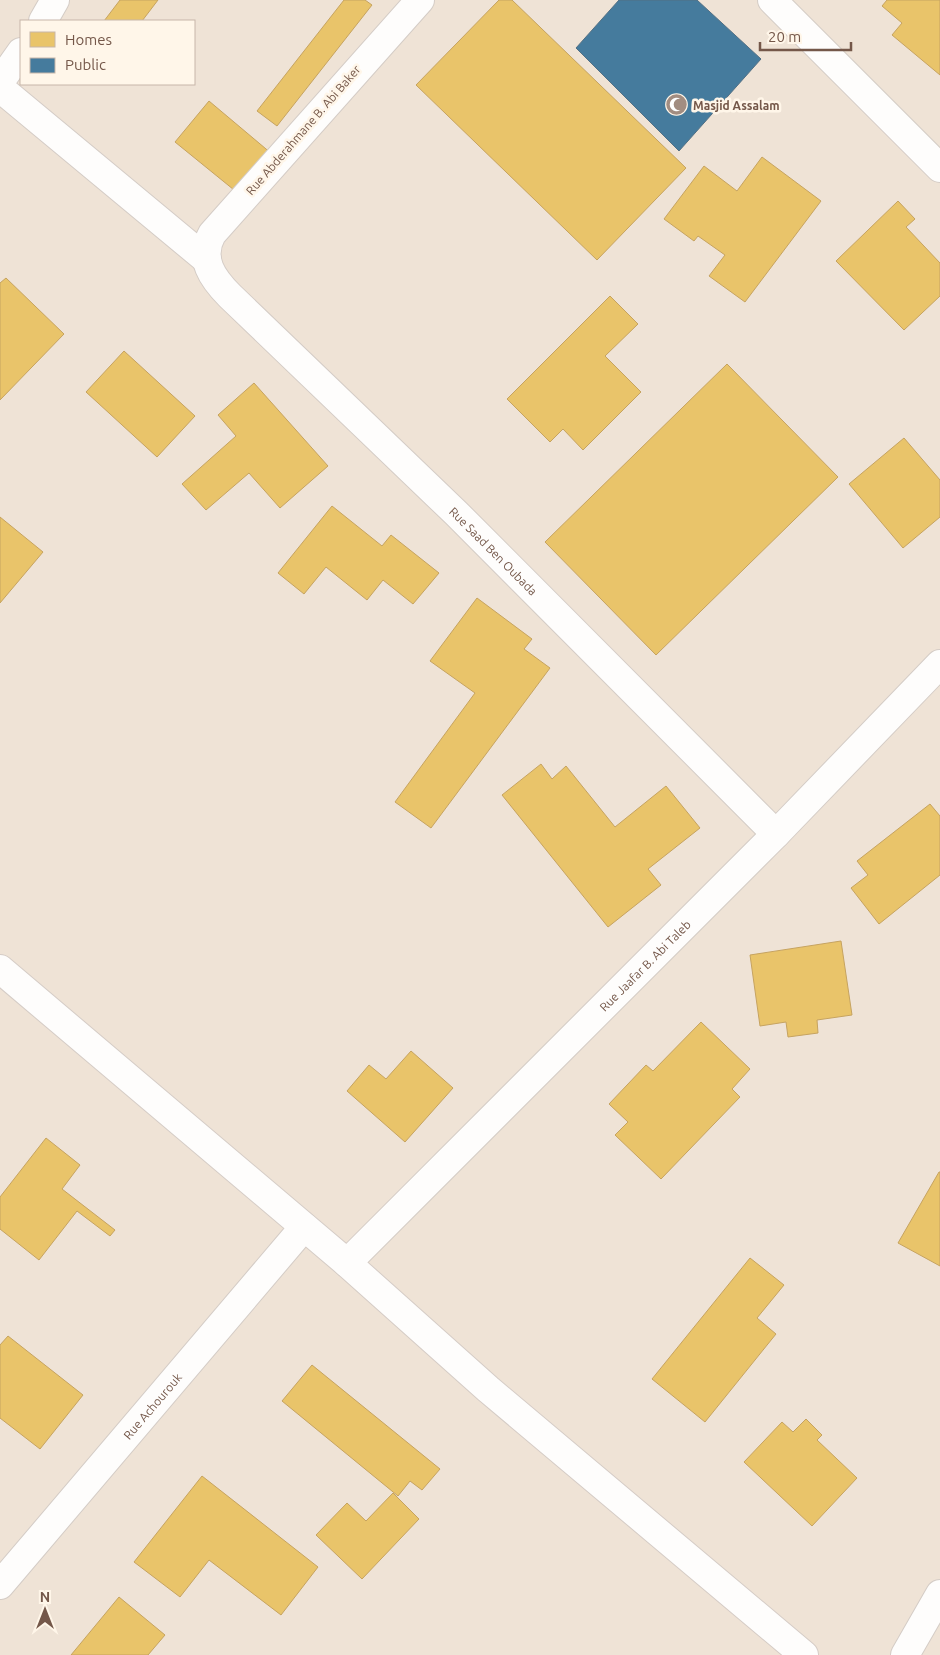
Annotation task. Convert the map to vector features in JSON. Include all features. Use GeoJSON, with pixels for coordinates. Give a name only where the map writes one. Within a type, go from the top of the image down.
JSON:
{"type":"FeatureCollection","features":[{"type":"Feature","properties":{"kind":"street"},"geometry":{"type":"LineString","coordinates":[[44,20],[55,0]]}},
{"type":"Feature","properties":{"kind":"street","name":"Rue Abderahmane B. Abi Baker"},"geometry":{"type":"LineString","coordinates":[[208,265],[206,246],[212,234],[420,0]]}},
{"type":"Feature","properties":{"kind":"street"},"geometry":{"type":"LineString","coordinates":[[772,0],[940,168]]}},
{"type":"Feature","properties":{"kind":"street"},"geometry":{"type":"LineString","coordinates":[[0,82],[20,53]]}},
{"type":"Feature","properties":{"kind":"street","name":"Rue Saad Ben Oubada"},"geometry":{"type":"LineString","coordinates":[[0,88],[208,265],[230,296],[464,520],[776,834]]}},
{"type":"Feature","properties":{"kind":"street","name":"Rue Jaafar B. Abi Taleb"},"geometry":{"type":"LineString","coordinates":[[347,1263],[776,834],[940,664]]}},
{"type":"Feature","properties":{"kind":"street"},"geometry":{"type":"LineString","coordinates":[[0,969],[347,1263],[488,1389],[804,1655]]}},
{"type":"Feature","properties":{"kind":"street","name":"Rue Achourouk"},"geometry":{"type":"LineString","coordinates":[[0,1584],[304,1227]]}},
{"type":"Feature","properties":{"kind":"street"},"geometry":{"type":"LineString","coordinates":[[905,1655],[940,1594]]}},
{"type":"Feature","properties":{"kind":"shaded area"},"geometry":{"type":"Polygon","coordinates":[[[0,0],[940,0],[940,1655],[0,1655],[0,0]]]}},
{"type":"Feature","properties":{"kind":"building: Homes"},"geometry":{"type":"Polygon","coordinates":[[[120,0],[158,0],[143,20],[105,20],[120,0]]]}},
{"type":"Feature","properties":{"kind":"building: Homes"},"geometry":{"type":"Polygon","coordinates":[[[344,0],[365,0],[372,5],[277,126],[257,111],[344,0]]]}},
{"type":"Feature","properties":{"kind":"building: Homes"},"geometry":{"type":"Polygon","coordinates":[[[499,0],[512,0],[686,168],[597,260],[416,85],[499,0]]]}},
{"type":"Feature","properties":{"kind":"building: Homes"},"geometry":{"type":"Polygon","coordinates":[[[887,0],[940,0],[940,75],[892,35],[902,23],[882,6],[887,0]]]}},
{"type":"Feature","properties":{"kind":"building: Homes"},"geometry":{"type":"Polygon","coordinates":[[[209,101],[272,154],[239,194],[175,142],[209,101]]]}},
{"type":"Feature","properties":{"kind":"building: Homes"},"geometry":{"type":"Polygon","coordinates":[[[762,157],[821,201],[745,302],[709,276],[725,255],[698,236],[694,241],[664,219],[704,166],[737,191],[762,157]]]}},
{"type":"Feature","properties":{"kind":"building: Homes"},"geometry":{"type":"Polygon","coordinates":[[[898,201],[915,219],[906,227],[940,263],[940,296],[904,330],[836,261],[898,201]]]}},
{"type":"Feature","properties":{"kind":"building: Homes"},"geometry":{"type":"Polygon","coordinates":[[[6,278],[64,334],[0,400],[0,283],[6,278]]]}},
{"type":"Feature","properties":{"kind":"building: Homes"},"geometry":{"type":"Polygon","coordinates":[[[610,296],[638,324],[605,356],[641,392],[583,450],[563,429],[550,442],[507,399],[610,296]]]}},
{"type":"Feature","properties":{"kind":"building: Homes"},"geometry":{"type":"Polygon","coordinates":[[[124,351],[195,416],[157,457],[86,392],[124,351]]]}},
{"type":"Feature","properties":{"kind":"building: Homes"},"geometry":{"type":"Polygon","coordinates":[[[727,364],[838,477],[656,655],[545,542],[727,364]]]}},
{"type":"Feature","properties":{"kind":"building: Homes"},"geometry":{"type":"Polygon","coordinates":[[[254,383],[328,466],[280,508],[249,473],[206,510],[182,484],[236,436],[218,415],[254,383]]]}},
{"type":"Feature","properties":{"kind":"building: Homes"},"geometry":{"type":"Polygon","coordinates":[[[904,438],[940,480],[940,517],[903,548],[849,484],[904,438]]]}},
{"type":"Feature","properties":{"kind":"building: Homes"},"geometry":{"type":"Polygon","coordinates":[[[332,506],[382,546],[391,535],[439,573],[413,604],[383,580],[367,600],[326,567],[304,594],[278,573],[332,506]]]}},
{"type":"Feature","properties":{"kind":"building: Homes"},"geometry":{"type":"Polygon","coordinates":[[[0,517],[43,552],[0,603],[0,517]]]}},
{"type":"Feature","properties":{"kind":"building: Homes"},"geometry":{"type":"Polygon","coordinates":[[[477,598],[532,639],[524,649],[550,668],[431,828],[395,802],[475,693],[430,661],[477,598]]]}},
{"type":"Feature","properties":{"kind":"building: Homes"},"geometry":{"type":"Polygon","coordinates":[[[541,764],[552,779],[566,766],[615,827],[666,786],[700,828],[648,869],[661,885],[608,927],[502,795],[541,764]]]}},
{"type":"Feature","properties":{"kind":"building: Homes"},"geometry":{"type":"Polygon","coordinates":[[[930,804],[940,816],[940,875],[879,924],[851,888],[868,875],[857,861],[930,804]]]}},
{"type":"Feature","properties":{"kind":"building: Homes"},"geometry":{"type":"Polygon","coordinates":[[[841,941],[852,1015],[817,1020],[818,1033],[788,1037],[786,1022],[760,1026],[750,955],[841,941]]]}},
{"type":"Feature","properties":{"kind":"building: Homes"},"geometry":{"type":"Polygon","coordinates":[[[701,1022],[750,1069],[732,1089],[740,1097],[661,1179],[615,1135],[628,1122],[609,1104],[646,1065],[653,1071],[701,1022]]]}},
{"type":"Feature","properties":{"kind":"building: Homes"},"geometry":{"type":"Polygon","coordinates":[[[411,1051],[453,1088],[405,1142],[347,1091],[369,1065],[386,1079],[411,1051]]]}},
{"type":"Feature","properties":{"kind":"building: Homes"},"geometry":{"type":"Polygon","coordinates":[[[46,1138],[80,1165],[62,1189],[115,1230],[110,1236],[77,1211],[39,1260],[0,1229],[0,1197],[46,1138]]]}},
{"type":"Feature","properties":{"kind":"building: Homes"},"geometry":{"type":"Polygon","coordinates":[[[940,1172],[940,1266],[898,1243],[940,1172]]]}},
{"type":"Feature","properties":{"kind":"building: Homes"},"geometry":{"type":"Polygon","coordinates":[[[750,1258],[784,1285],[757,1318],[776,1334],[705,1422],[652,1379],[750,1258]]]}},
{"type":"Feature","properties":{"kind":"building: Homes"},"geometry":{"type":"Polygon","coordinates":[[[8,1336],[83,1395],[40,1449],[0,1418],[0,1345],[8,1336]]]}},
{"type":"Feature","properties":{"kind":"building: Homes"},"geometry":{"type":"Polygon","coordinates":[[[312,1365],[440,1469],[422,1490],[410,1481],[398,1496],[282,1401],[312,1365]]]}},
{"type":"Feature","properties":{"kind":"building: Homes"},"geometry":{"type":"Polygon","coordinates":[[[806,1419],[822,1435],[817,1440],[857,1478],[812,1526],[744,1462],[782,1422],[793,1432],[806,1419]]]}},
{"type":"Feature","properties":{"kind":"building: Homes"},"geometry":{"type":"Polygon","coordinates":[[[202,1476],[318,1567],[281,1615],[209,1560],[180,1597],[134,1562],[202,1476]]]}},
{"type":"Feature","properties":{"kind":"building: Homes"},"geometry":{"type":"Polygon","coordinates":[[[393,1493],[419,1519],[362,1579],[316,1535],[347,1503],[366,1521],[393,1493]]]}},
{"type":"Feature","properties":{"kind":"building: Homes"},"geometry":{"type":"Polygon","coordinates":[[[119,1597],[165,1635],[148,1655],[71,1655],[119,1597]]]}},
{"type":"Feature","properties":{"kind":"building: Public","name":"Masjid Assalam"},"geometry":{"type":"Polygon","coordinates":[[[619,0],[697,0],[761,59],[679,151],[576,48],[619,0]]]}},
{"type":"Feature","properties":{"kind":"place","name":"Masjid Assalam"},"geometry":{"type":"Point","coordinates":[677,105]}}]}
